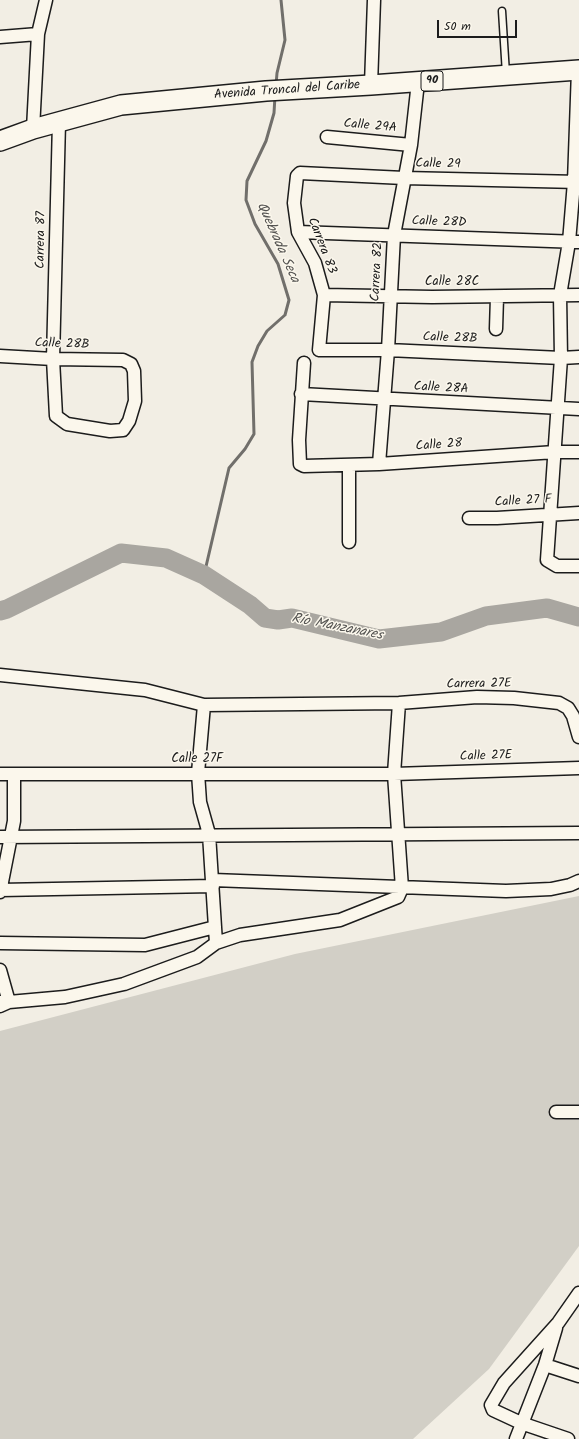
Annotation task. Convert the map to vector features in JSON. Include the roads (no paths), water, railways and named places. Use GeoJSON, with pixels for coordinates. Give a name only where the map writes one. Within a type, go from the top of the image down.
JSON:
{"type":"FeatureCollection","features":[{"type":"Feature","properties":{"kind":"highway","name":"Avenida Troncal del Caribe"},"geometry":{"type":"LineString","coordinates":[[0,140],[33,129],[121,105],[266,90],[418,82],[579,70]]}},
{"type":"Feature","properties":{"kind":"street"},"geometry":{"type":"LineString","coordinates":[[33,129],[38,34],[46,0]]}},
{"type":"Feature","properties":{"kind":"street"},"geometry":{"type":"LineString","coordinates":[[371,85],[374,0]]}},
{"type":"Feature","properties":{"kind":"street"},"geometry":{"type":"LineString","coordinates":[[0,37],[38,34]]}},
{"type":"Feature","properties":{"kind":"street"},"geometry":{"type":"LineString","coordinates":[[579,70],[577,182],[574,242],[560,295],[561,358],[547,560],[557,566],[579,566]]}},
{"type":"Feature","properties":{"kind":"street","name":"Carrera 82"},"geometry":{"type":"LineString","coordinates":[[379,464],[388,350],[394,235],[411,145],[418,82]]}},
{"type":"Feature","properties":{"kind":"street","name":"Carrera 87"},"geometry":{"type":"LineString","coordinates":[[53,359],[59,122]]}},
{"type":"Feature","properties":{"kind":"street","name":"Calle 29A"},"geometry":{"type":"LineString","coordinates":[[327,137],[411,145]]}},
{"type":"Feature","properties":{"kind":"street","name":"Calle 29"},"geometry":{"type":"LineString","coordinates":[[297,176],[300,173],[404,178],[577,182]]}},
{"type":"Feature","properties":{"kind":"street","name":"Carrera 83"},"geometry":{"type":"LineString","coordinates":[[297,176],[294,203],[298,232],[314,263],[324,295],[319,350]]}},
{"type":"Feature","properties":{"kind":"street","name":"Calle 28D"},"geometry":{"type":"LineString","coordinates":[[298,232],[574,242]]}},
{"type":"Feature","properties":{"kind":"street","name":"Calle 28C"},"geometry":{"type":"LineString","coordinates":[[324,295],[497,297],[579,295]]}},
{"type":"Feature","properties":{"kind":"street"},"geometry":{"type":"LineString","coordinates":[[496,329],[497,297]]}},
{"type":"Feature","properties":{"kind":"street","name":"Calle 28B"},"geometry":{"type":"LineString","coordinates":[[319,350],[388,350],[561,358],[579,357]]}},
{"type":"Feature","properties":{"kind":"street","name":"Calle 28B"},"geometry":{"type":"LineString","coordinates":[[0,356],[53,359],[123,360],[131,364],[134,371],[135,401],[129,421],[123,430],[110,430],[67,424],[56,416],[53,359]]}},
{"type":"Feature","properties":{"kind":"street"},"geometry":{"type":"LineString","coordinates":[[301,394],[304,363]]}},
{"type":"Feature","properties":{"kind":"street","name":"Calle 28A"},"geometry":{"type":"LineString","coordinates":[[301,394],[384,400],[579,409]]}},
{"type":"Feature","properties":{"kind":"street","name":"Calle 28"},"geometry":{"type":"LineString","coordinates":[[301,394],[298,440],[300,464],[304,466],[379,464],[555,452],[579,452]]}},
{"type":"Feature","properties":{"kind":"street"},"geometry":{"type":"LineString","coordinates":[[348,542],[349,465]]}},
{"type":"Feature","properties":{"kind":"street","name":"Calle 27 F"},"geometry":{"type":"LineString","coordinates":[[469,518],[579,513]]}},
{"type":"Feature","properties":{"kind":"street"},"geometry":{"type":"LineString","coordinates":[[0,675],[145,690],[204,705],[399,703],[394,774],[402,888],[398,897],[394,900],[340,920],[240,935],[216,943],[197,957],[124,984],[65,997],[3,1004],[0,970]]}},
{"type":"Feature","properties":{"kind":"street","name":"Carrera 27E"},"geometry":{"type":"LineString","coordinates":[[399,703],[477,697],[514,698],[559,703],[568,708],[573,716],[579,737]]}},
{"type":"Feature","properties":{"kind":"street"},"geometry":{"type":"LineString","coordinates":[[204,705],[198,774],[200,802],[209,834],[216,943]]}},
{"type":"Feature","properties":{"kind":"street","name":"Calle 27E"},"geometry":{"type":"LineString","coordinates":[[394,774],[579,768]]}},
{"type":"Feature","properties":{"kind":"street","name":"Calle 27F"},"geometry":{"type":"LineString","coordinates":[[0,774],[394,774]]}},
{"type":"Feature","properties":{"kind":"street"},"geometry":{"type":"LineString","coordinates":[[14,774],[14,821],[5,837],[0,891],[213,883],[506,891],[551,889],[575,883]]}},
{"type":"Feature","properties":{"kind":"street"},"geometry":{"type":"LineString","coordinates":[[5,837],[209,834],[398,835],[579,832]]}},
{"type":"Feature","properties":{"kind":"street"},"geometry":{"type":"LineString","coordinates":[[0,943],[145,946],[216,927]]}},
{"type":"Feature","properties":{"kind":"street"},"geometry":{"type":"LineString","coordinates":[[556,1112],[579,1112]]}},
{"type":"Feature","properties":{"kind":"street"},"geometry":{"type":"LineString","coordinates":[[568,1439],[522,1423],[493,1410],[491,1405],[504,1383],[558,1323],[576,1300]]}},
{"type":"Feature","properties":{"kind":"street"},"geometry":{"type":"LineString","coordinates":[[516,1439],[545,1365],[558,1323]]}},
{"type":"Feature","properties":{"kind":"street"},"geometry":{"type":"LineString","coordinates":[[545,1365],[579,1376]]}},
{"type":"Feature","properties":{"kind":"lane"},"geometry":{"type":"LineString","coordinates":[[502,11],[506,75]]}},
{"type":"Feature","properties":{"kind":"waterway","name":"Quebrada Seca"},"geometry":{"type":"LineString","coordinates":[[276,85],[277,73],[285,40],[281,0]]}},
{"type":"Feature","properties":{"kind":"waterway","name":"Quebrada Seca"},"geometry":{"type":"LineString","coordinates":[[204,575],[229,468],[245,449],[254,434],[252,362],[258,346],[267,331],[285,315],[289,300],[278,264],[255,224],[246,200],[247,181],[266,141],[274,113],[275,96]]}},
{"type":"Feature","properties":{"kind":"waterway","name":"Río Manzanares"},"geometry":{"type":"LineString","coordinates":[[0,611],[7,609],[121,553],[166,558],[204,575],[250,605],[265,618],[278,620],[292,618],[379,639],[441,632],[486,616],[547,608],[579,617]]}}]}
